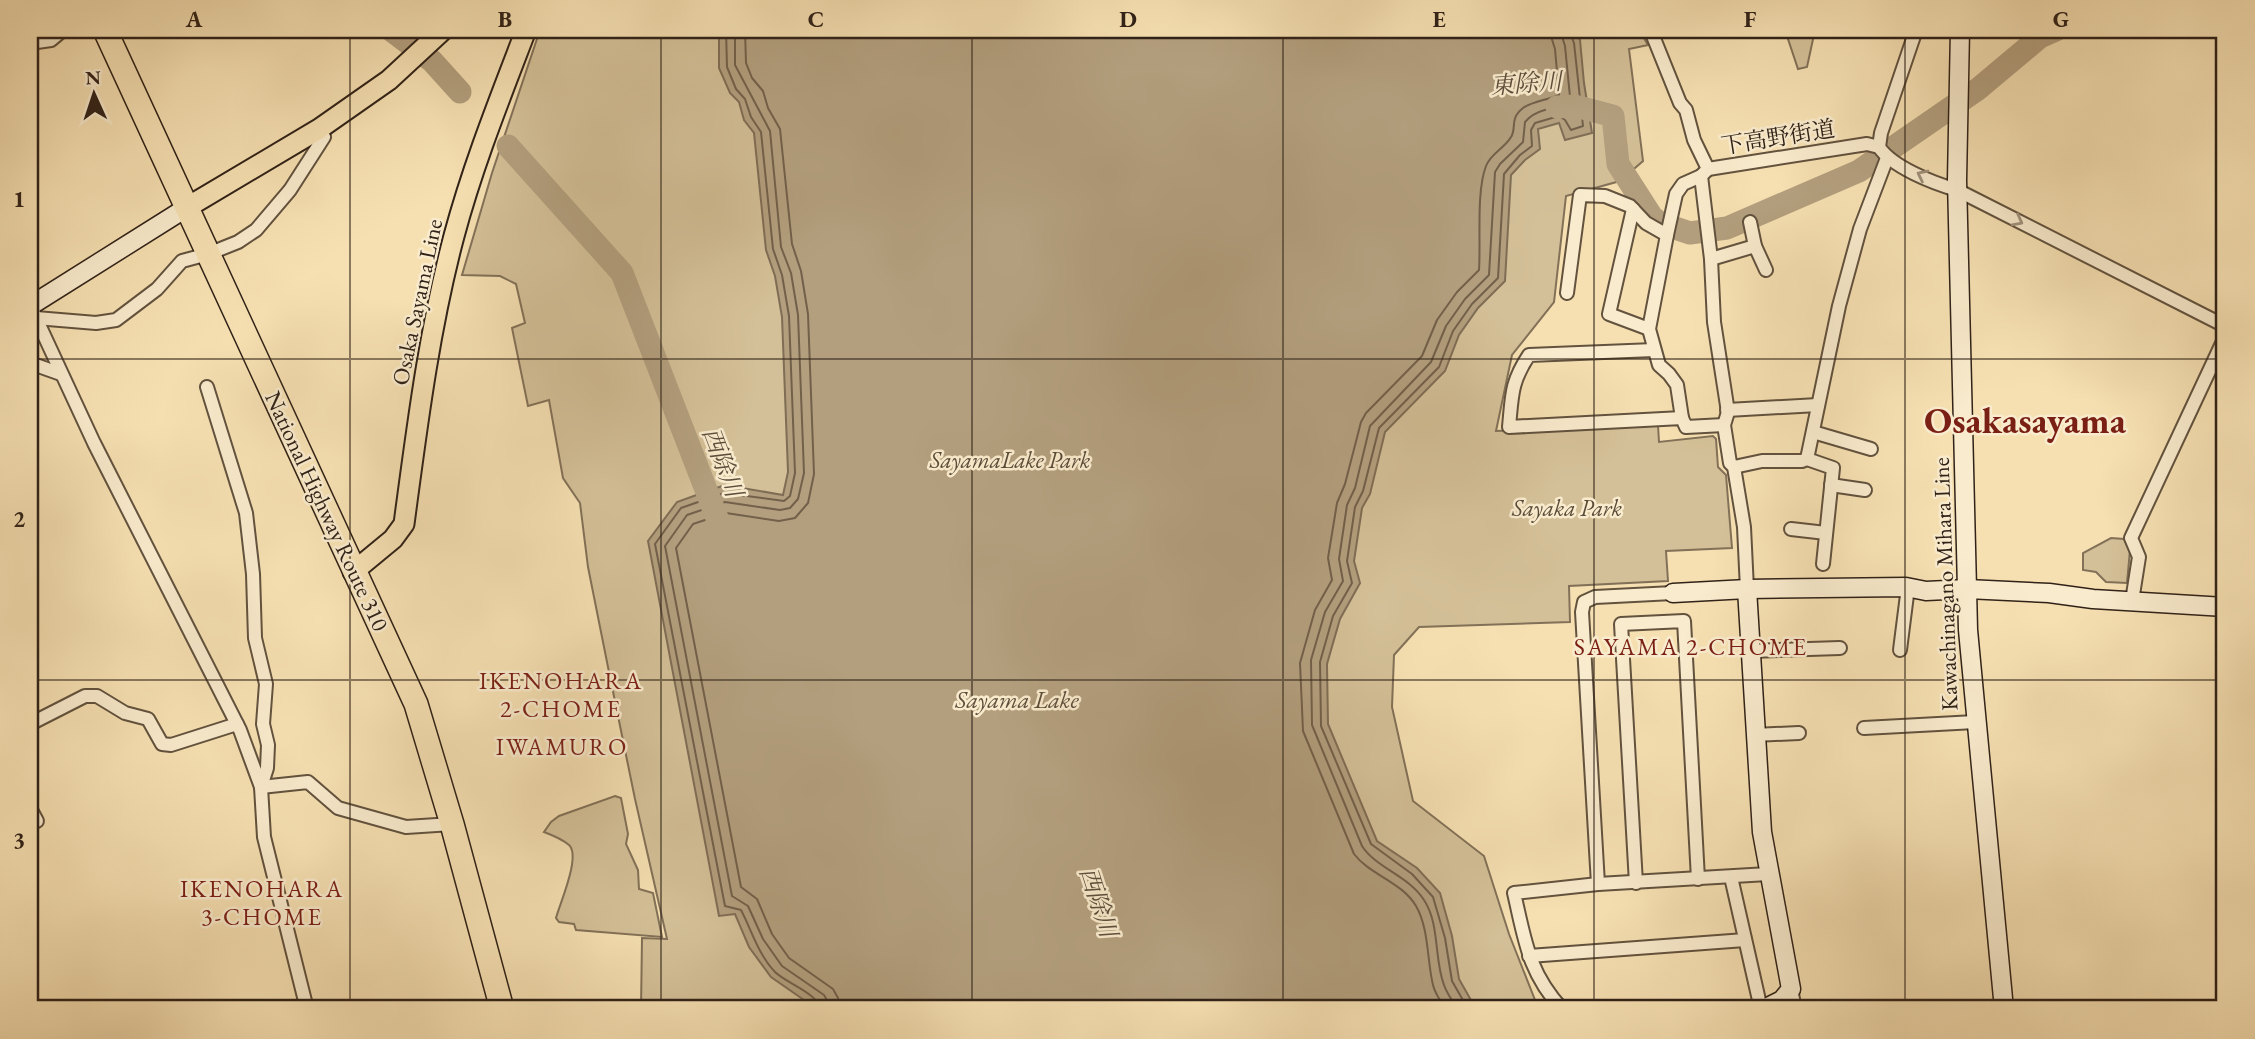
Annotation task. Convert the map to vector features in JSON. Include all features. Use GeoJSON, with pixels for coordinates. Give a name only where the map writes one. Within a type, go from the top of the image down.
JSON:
{"type":"FeatureCollection","features":[{"type":"Feature","properties":{"kind":"highway","name":"National Highway Route 310"},"geometry":{"type":"LineString","coordinates":[[105,30],[416,704],[502,1009]]}},
{"type":"Feature","properties":{"kind":"main road","name":"Osaka Sayama Line"},"geometry":{"type":"LineString","coordinates":[[353,572],[393,539],[404,524],[430,343],[454,235],[478,158],[526,30]]}},
{"type":"Feature","properties":{"kind":"main road"},"geometry":{"type":"LineString","coordinates":[[186,208],[319,130],[389,80],[440,32]]}},
{"type":"Feature","properties":{"kind":"street"},"geometry":{"type":"LineString","coordinates":[[30,43],[51,40],[63,30]]}},
{"type":"Feature","properties":{"kind":"street","name":"下高野街道"},"geometry":{"type":"LineString","coordinates":[[1656,30],[1653,37],[1680,103],[1686,110],[1704,173],[1867,144],[1884,154]]}},
{"type":"Feature","properties":{"kind":"street"},"geometry":{"type":"LineString","coordinates":[[1808,458],[1839,306],[1884,154],[1881,134],[1916,30]]}},
{"type":"Feature","properties":{"kind":"street","name":"Kawachinagano Mihara Line"},"geometry":{"type":"LineString","coordinates":[[1960,30],[1957,190],[1967,590],[1975,722],[2004,1009]]}},
{"type":"Feature","properties":{"kind":"street"},"geometry":{"type":"LineString","coordinates":[[31,309],[96,323],[116,320],[157,289],[182,261],[238,242],[257,230],[290,190],[324,137],[319,130]]}},
{"type":"Feature","properties":{"kind":"street"},"geometry":{"type":"LineString","coordinates":[[1884,154],[2225,326]]}},
{"type":"Feature","properties":{"kind":"street"},"geometry":{"type":"LineString","coordinates":[[1724,425],[1686,427],[1677,385],[1659,365],[1649,329],[1676,194],[1683,184],[1704,173],[1714,322],[1727,410],[1724,425],[1744,527],[1754,735],[1762,832],[1795,1009]]}},
{"type":"Feature","properties":{"kind":"street"},"geometry":{"type":"LineString","coordinates":[[1567,293],[1580,195],[1605,196],[1633,209],[1646,223],[1668,229]]}},
{"type":"Feature","properties":{"kind":"street"},"geometry":{"type":"LineString","coordinates":[[31,309],[186,208]]}},
{"type":"Feature","properties":{"kind":"street"},"geometry":{"type":"LineString","coordinates":[[1633,209],[1609,314],[1649,329]]}},
{"type":"Feature","properties":{"kind":"street"},"geometry":{"type":"LineString","coordinates":[[1750,222],[1755,246],[1766,270]]}},
{"type":"Feature","properties":{"kind":"street"},"geometry":{"type":"LineString","coordinates":[[1711,259],[1755,246]]}},
{"type":"Feature","properties":{"kind":"street"},"geometry":{"type":"LineString","coordinates":[[31,309],[237,724],[261,787],[264,837],[307,1009]]}},
{"type":"Feature","properties":{"kind":"street"},"geometry":{"type":"LineString","coordinates":[[2132,601],[2139,556],[2131,538],[2225,337]]}},
{"type":"Feature","properties":{"kind":"street"},"geometry":{"type":"LineString","coordinates":[[1654,350],[1530,355],[1517,374],[1509,427],[1682,418]]}},
{"type":"Feature","properties":{"kind":"street"},"geometry":{"type":"LineString","coordinates":[[30,363],[61,373]]}},
{"type":"Feature","properties":{"kind":"street"},"geometry":{"type":"LineString","coordinates":[[207,387],[246,513],[249,532],[255,638],[266,684],[263,724],[268,745],[267,768],[261,787]]}},
{"type":"Feature","properties":{"kind":"street"},"geometry":{"type":"LineString","coordinates":[[1727,410],[1818,405]]}},
{"type":"Feature","properties":{"kind":"street"},"geometry":{"type":"LineString","coordinates":[[1813,432],[1871,449]]}},
{"type":"Feature","properties":{"kind":"street"},"geometry":{"type":"LineString","coordinates":[[1734,467],[1762,461],[1802,461],[1808,458],[1833,468],[1823,564]]}},
{"type":"Feature","properties":{"kind":"street"},"geometry":{"type":"LineString","coordinates":[[1831,485],[1865,490]]}},
{"type":"Feature","properties":{"kind":"street"},"geometry":{"type":"LineString","coordinates":[[1791,529],[1826,533]]}},
{"type":"Feature","properties":{"kind":"street"},"geometry":{"type":"LineString","coordinates":[[1900,650],[1908,587]]}},
{"type":"Feature","properties":{"kind":"street"},"geometry":{"type":"LineString","coordinates":[[1598,884],[1582,612],[1584,602],[1595,597],[1747,589],[1908,587],[1926,592],[1967,590],[2049,593],[2225,607]]}},
{"type":"Feature","properties":{"kind":"street"},"geometry":{"type":"LineString","coordinates":[[1636,883],[1621,624],[1684,621],[1698,879]]}},
{"type":"Feature","properties":{"kind":"street"},"geometry":{"type":"LineString","coordinates":[[1750,651],[1840,648]]}},
{"type":"Feature","properties":{"kind":"street"},"geometry":{"type":"LineString","coordinates":[[30,724],[85,696],[97,696],[125,713],[148,719],[162,744],[171,746],[237,724]]}},
{"type":"Feature","properties":{"kind":"street"},"geometry":{"type":"LineString","coordinates":[[1864,728],[1975,722]]}},
{"type":"Feature","properties":{"kind":"street"},"geometry":{"type":"LineString","coordinates":[[1754,735],[1799,733]]}},
{"type":"Feature","properties":{"kind":"street"},"geometry":{"type":"LineString","coordinates":[[261,787],[309,782],[338,808],[406,827],[452,824]]}},
{"type":"Feature","properties":{"kind":"street"},"geometry":{"type":"LineString","coordinates":[[30,808],[37,821]]}},
{"type":"Feature","properties":{"kind":"street"},"geometry":{"type":"LineString","coordinates":[[1562,1009],[1540,983],[1529,956],[1514,892],[1768,874]]}},
{"type":"Feature","properties":{"kind":"street"},"geometry":{"type":"LineString","coordinates":[[1731,877],[1762,1009],[1782,1000],[1791,989]]}},
{"type":"Feature","properties":{"kind":"street"},"geometry":{"type":"LineString","coordinates":[[1529,956],[1745,940]]}},
{"type":"Feature","properties":{"kind":"green space","name":"Sayama Lake"},"geometry":{"type":"Polygon","coordinates":[[[540,30],[1639,30],[1648,45],[1629,49],[1643,161],[1620,181],[1566,196],[1554,302],[1512,355],[1496,431],[1658,425],[1659,442],[1713,436],[1716,439],[1718,467],[1726,475],[1732,548],[1666,551],[1668,581],[1569,586],[1570,622],[1419,627],[1394,655],[1392,707],[1413,801],[1484,856],[1509,934],[1537,1005],[1541,1009],[641,1009],[642,938],[667,939],[635,799],[588,567],[580,503],[563,478],[549,400],[528,406],[512,328],[525,323],[516,284],[500,276],[462,275],[492,173],[540,30]]]}},
{"type":"Feature","properties":{"kind":"green space"},"geometry":{"type":"Polygon","coordinates":[[[1785,30],[1815,30],[1807,67],[1798,69],[1785,30]]]}},
{"type":"Feature","properties":{"kind":"green space"},"geometry":{"type":"Polygon","coordinates":[[[2111,538],[2124,539],[2130,550],[2127,583],[2106,582],[2096,572],[2083,570],[2083,553],[2111,538]]]}},
{"type":"Feature","properties":{"kind":"green space"},"geometry":{"type":"Polygon","coordinates":[[[615,796],[621,798],[628,834],[626,844],[638,870],[639,889],[653,893],[662,937],[576,930],[574,924],[559,922],[556,918],[571,869],[572,851],[569,845],[544,832],[559,816],[615,796]]]}},
{"type":"Feature","properties":{"kind":"water","name":"Sayama Lake"},"geometry":{"type":"Polygon","coordinates":[[[719,30],[1574,30],[1580,40],[1592,133],[1565,140],[1559,123],[1538,129],[1540,149],[1511,175],[1505,281],[1478,308],[1459,335],[1445,371],[1385,432],[1370,494],[1362,508],[1354,561],[1360,583],[1340,619],[1327,664],[1328,724],[1377,841],[1417,868],[1440,893],[1452,936],[1459,979],[1476,1009],[817,1009],[771,977],[749,947],[735,914],[719,916],[648,541],[677,502],[725,485],[783,495],[788,472],[782,317],[775,276],[766,250],[754,133],[744,120],[739,102],[730,93],[719,68],[719,30]]]}},
{"type":"Feature","properties":{"kind":"waterway","name":"西除川"},"geometry":{"type":"LineString","coordinates":[[391,30],[432,61],[460,92]]}},
{"type":"Feature","properties":{"kind":"waterway","name":"東除川"},"geometry":{"type":"LineString","coordinates":[[1557,107],[1575,106],[1613,116],[1618,164],[1652,217],[1660,223],[1690,233],[1727,228],[1859,171],[1978,89],[2040,37],[2056,30]]}},
{"type":"Feature","properties":{"kind":"waterway","name":"西除川"},"geometry":{"type":"LineString","coordinates":[[508,146],[622,273],[717,518]]}},
{"type":"Feature","properties":{"kind":"district","name":"Osakasayama"},"geometry":{"type":"Point","coordinates":[2025,420]}},
{"type":"Feature","properties":{"kind":"district","name":"SAYAMA 2-CHOME"},"geometry":{"type":"Point","coordinates":[1691,646]}},
{"type":"Feature","properties":{"kind":"district","name":"IKENOHARA 2-CHOME"},"geometry":{"type":"Point","coordinates":[561,694]}},
{"type":"Feature","properties":{"kind":"district","name":"IWAMURO"},"geometry":{"type":"Point","coordinates":[562,746]}},
{"type":"Feature","properties":{"kind":"district","name":"IKENOHARA 3-CHOME"},"geometry":{"type":"Point","coordinates":[262,902]}},
{"type":"Feature","properties":{"kind":"park label","name":"SayamaLake Park"},"geometry":{"type":"Point","coordinates":[1010,460]}},
{"type":"Feature","properties":{"kind":"park label","name":"Sayaka Park"},"geometry":{"type":"Point","coordinates":[1567,508]}}]}
